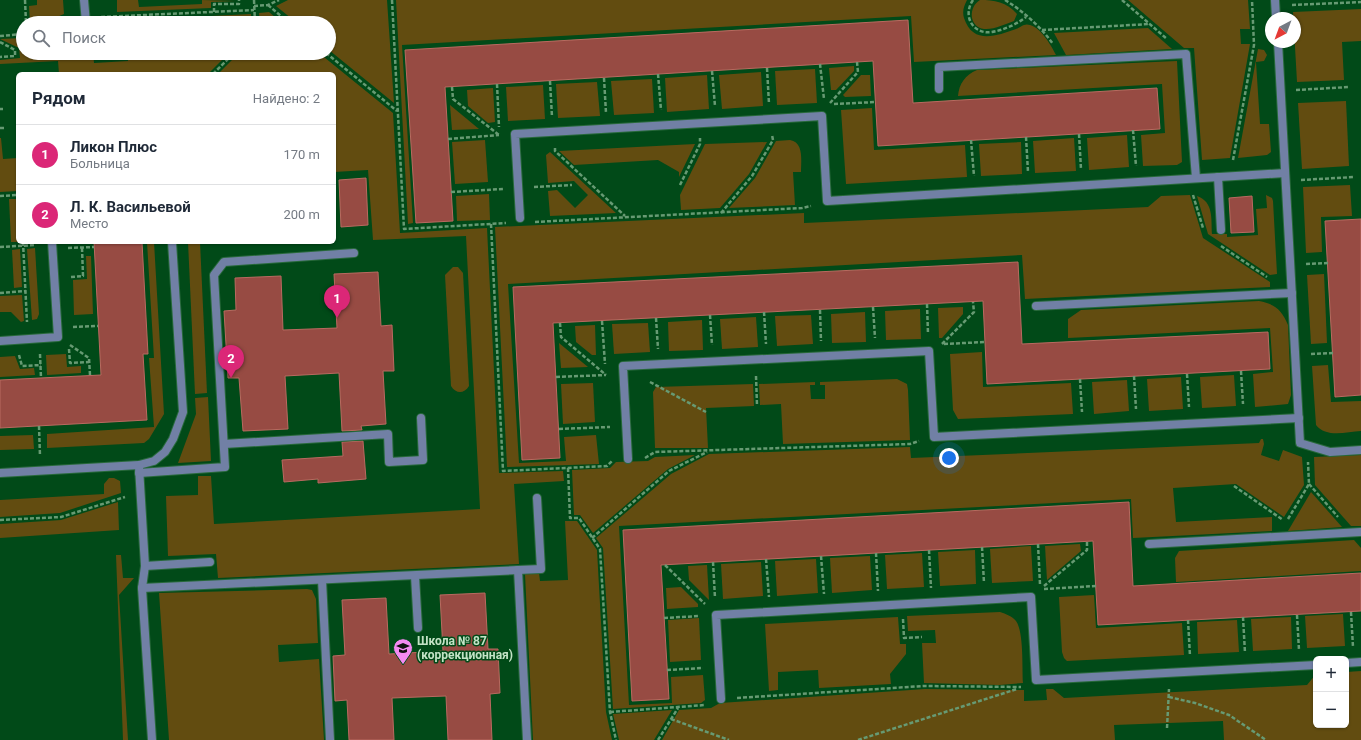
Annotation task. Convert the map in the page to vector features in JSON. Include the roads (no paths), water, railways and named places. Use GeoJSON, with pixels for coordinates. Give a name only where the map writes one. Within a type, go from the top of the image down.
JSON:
{"type":"FeatureCollection","features":[{"type":"Feature","properties":{"kind":"lane"},"geometry":{"type":"LineString","coordinates":[[84,0],[86,16]]}},
{"type":"Feature","properties":{"kind":"lane"},"geometry":{"type":"LineString","coordinates":[[1278,48],[1300,443],[1330,452],[1361,450]]}},
{"type":"Feature","properties":{"kind":"lane"},"geometry":{"type":"LineString","coordinates":[[939,89],[939,67],[1186,54],[1192,179]]}},
{"type":"Feature","properties":{"kind":"lane"},"geometry":{"type":"LineString","coordinates":[[520,218],[515,134],[822,116],[827,201],[1230,176],[1285,177]]}},
{"type":"Feature","properties":{"kind":"lane"},"geometry":{"type":"LineString","coordinates":[[1218,177],[1221,230]]}},
{"type":"Feature","properties":{"kind":"lane"},"geometry":{"type":"LineString","coordinates":[[0,341],[58,337],[52,244]]}},
{"type":"Feature","properties":{"kind":"lane"},"geometry":{"type":"LineString","coordinates":[[139,469],[154,461],[165,452],[173,439],[183,412],[172,244]]}},
{"type":"Feature","properties":{"kind":"lane"},"geometry":{"type":"LineString","coordinates":[[0,473],[41,470],[225,467],[214,275],[224,262],[354,253]]}},
{"type":"Feature","properties":{"kind":"lane"},"geometry":{"type":"LineString","coordinates":[[1036,306],[1292,293]]}},
{"type":"Feature","properties":{"kind":"lane"},"geometry":{"type":"LineString","coordinates":[[628,459],[623,370],[659,364],[929,351],[934,436],[1299,418]]}},
{"type":"Feature","properties":{"kind":"lane"},"geometry":{"type":"LineString","coordinates":[[224,444],[388,434],[389,462],[424,460],[421,418]]}},
{"type":"Feature","properties":{"kind":"lane"},"geometry":{"type":"LineString","coordinates":[[139,469],[145,566],[142,588],[152,740]]}},
{"type":"Feature","properties":{"kind":"lane"},"geometry":{"type":"LineString","coordinates":[[142,588],[541,569],[537,498]]}},
{"type":"Feature","properties":{"kind":"lane"},"geometry":{"type":"LineString","coordinates":[[1149,544],[1361,532]]}},
{"type":"Feature","properties":{"kind":"lane"},"geometry":{"type":"LineString","coordinates":[[145,566],[210,562]]}},
{"type":"Feature","properties":{"kind":"lane"},"geometry":{"type":"LineString","coordinates":[[518,570],[526,740]]}},
{"type":"Feature","properties":{"kind":"lane"},"geometry":{"type":"LineString","coordinates":[[415,576],[418,628]]}},
{"type":"Feature","properties":{"kind":"lane"},"geometry":{"type":"LineString","coordinates":[[322,580],[330,740]]}},
{"type":"Feature","properties":{"kind":"lane"},"geometry":{"type":"LineString","coordinates":[[720,699],[716,615],[1031,597],[1036,680],[1313,665]]}},
{"type":"Feature","properties":{"kind":"place","name":"Ликон Плюс"},"geometry":{"type":"Point","coordinates":[337,318]}},
{"type":"Feature","properties":{"kind":"place","name":"Л. К. Васильевой"},"geometry":{"type":"Point","coordinates":[231,378]}},
{"type":"Feature","properties":{"kind":"place","name":"Школа № 87 (коррекционная)"},"geometry":{"type":"Point","coordinates":[403,665]}}]}
